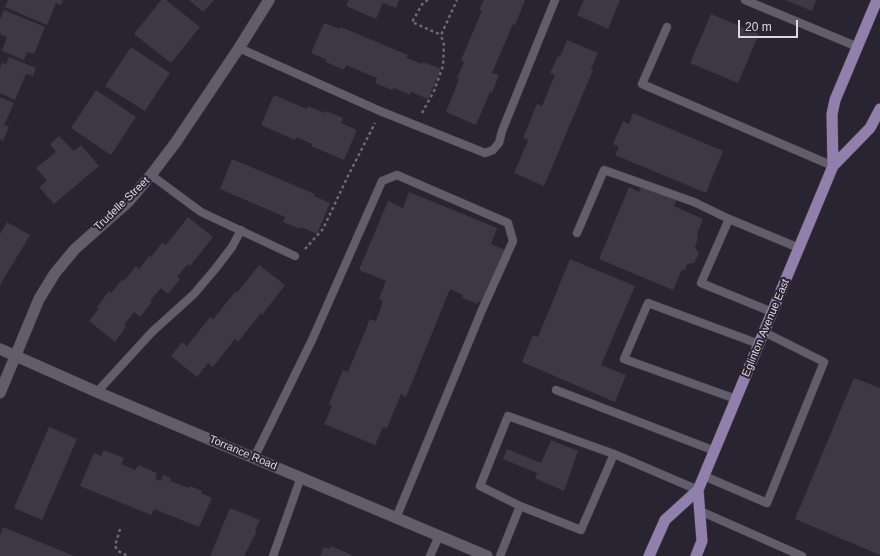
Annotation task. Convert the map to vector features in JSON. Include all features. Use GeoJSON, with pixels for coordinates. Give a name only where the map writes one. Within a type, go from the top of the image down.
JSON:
{"type":"FeatureCollection","features":[{"type":"Feature","properties":{"kind":"main road","name":"Eglinton Avenue East"},"geometry":{"type":"LineString","coordinates":[[833,166],[832,114],[835,100],[877,0]]}},
{"type":"Feature","properties":{"kind":"main road","name":"Eglinton Avenue East"},"geometry":{"type":"LineString","coordinates":[[649,556],[665,520],[698,490],[833,166],[870,128],[880,109]]}},
{"type":"Feature","properties":{"kind":"main road","name":"Eglinton Avenue East"},"geometry":{"type":"LineString","coordinates":[[696,556],[702,541],[698,490]]}},
{"type":"Feature","properties":{"kind":"street","name":"Trudelle Street"},"geometry":{"type":"LineString","coordinates":[[0,393],[39,299],[55,273],[75,249],[128,202],[151,175],[176,142],[239,48],[269,0]]}},
{"type":"Feature","properties":{"kind":"street","name":"Torrance Road"},"geometry":{"type":"LineString","coordinates":[[0,349],[97,392],[487,556]]}},
{"type":"Feature","properties":{"kind":"lane"},"geometry":{"type":"LineString","coordinates":[[239,48],[380,111],[485,154],[495,148],[500,141],[502,131],[555,0]]}},
{"type":"Feature","properties":{"kind":"lane"},"geometry":{"type":"LineString","coordinates":[[745,0],[858,47]]}},
{"type":"Feature","properties":{"kind":"lane"},"geometry":{"type":"LineString","coordinates":[[666,27],[642,84],[833,166]]}},
{"type":"Feature","properties":{"kind":"lane"},"geometry":{"type":"LineString","coordinates":[[577,233],[604,170],[694,202],[729,219],[799,248]]}},
{"type":"Feature","properties":{"kind":"lane"},"geometry":{"type":"LineString","coordinates":[[151,175],[201,212],[295,256]]}},
{"type":"Feature","properties":{"kind":"lane"},"geometry":{"type":"LineString","coordinates":[[254,458],[312,340],[382,181],[397,175],[508,223],[513,241],[482,310],[396,518]]}},
{"type":"Feature","properties":{"kind":"lane"},"geometry":{"type":"LineString","coordinates":[[729,219],[701,283],[772,312]]}},
{"type":"Feature","properties":{"kind":"lane"},"geometry":{"type":"LineString","coordinates":[[97,392],[152,332],[194,294],[232,247],[241,230]]}},
{"type":"Feature","properties":{"kind":"lane"},"geometry":{"type":"LineString","coordinates":[[736,399],[624,359],[648,303],[759,344]]}},
{"type":"Feature","properties":{"kind":"lane"},"geometry":{"type":"LineString","coordinates":[[704,476],[767,503],[824,362],[764,332]]}},
{"type":"Feature","properties":{"kind":"lane"},"geometry":{"type":"LineString","coordinates":[[556,390],[715,451]]}},
{"type":"Feature","properties":{"kind":"lane"},"geometry":{"type":"LineString","coordinates":[[614,454],[582,530],[520,506],[480,486],[508,416],[614,454],[698,490]]}},
{"type":"Feature","properties":{"kind":"lane"},"geometry":{"type":"LineString","coordinates":[[274,556],[301,478]]}},
{"type":"Feature","properties":{"kind":"lane"},"geometry":{"type":"LineString","coordinates":[[500,556],[520,506]]}},
{"type":"Feature","properties":{"kind":"lane"},"geometry":{"type":"LineString","coordinates":[[700,511],[802,556]]}},
{"type":"Feature","properties":{"kind":"lane"},"geometry":{"type":"LineString","coordinates":[[430,556],[439,536]]}},
{"type":"Feature","properties":{"kind":"path"},"geometry":{"type":"LineString","coordinates":[[416,126],[434,91],[443,66],[444,45],[440,35],[412,22],[424,3],[428,0]]}},
{"type":"Feature","properties":{"kind":"path"},"geometry":{"type":"LineString","coordinates":[[440,35],[457,0]]}},
{"type":"Feature","properties":{"kind":"path"},"geometry":{"type":"LineString","coordinates":[[295,256],[308,246],[323,229],[347,178],[371,133],[380,111]]}},
{"type":"Feature","properties":{"kind":"path"},"geometry":{"type":"LineString","coordinates":[[120,529],[114,546],[118,551],[128,556]]}},
{"type":"Feature","properties":{"kind":"building"},"geometry":{"type":"Polygon","coordinates":[[[8,0],[63,0],[61,5],[56,3],[47,25],[5,7],[8,0]]]}},
{"type":"Feature","properties":{"kind":"building"},"geometry":{"type":"Polygon","coordinates":[[[161,0],[166,0],[200,27],[171,63],[134,34],[161,0]]]}},
{"type":"Feature","properties":{"kind":"building"},"geometry":{"type":"Polygon","coordinates":[[[189,0],[214,0],[203,12],[189,0]]]}},
{"type":"Feature","properties":{"kind":"building"},"geometry":{"type":"Polygon","coordinates":[[[349,0],[399,0],[396,8],[383,3],[376,19],[346,6],[349,0]]]}},
{"type":"Feature","properties":{"kind":"building"},"geometry":{"type":"Polygon","coordinates":[[[484,0],[525,0],[492,73],[499,75],[476,125],[446,112],[464,62],[461,60],[482,11],[479,10],[484,0]]]}},
{"type":"Feature","properties":{"kind":"building"},"geometry":{"type":"Polygon","coordinates":[[[584,0],[620,0],[608,29],[577,15],[584,0]]]}},
{"type":"Feature","properties":{"kind":"building"},"geometry":{"type":"Polygon","coordinates":[[[785,0],[816,0],[812,11],[785,0]]]}},
{"type":"Feature","properties":{"kind":"building"},"geometry":{"type":"Polygon","coordinates":[[[4,10],[45,27],[34,54],[27,52],[24,60],[2,51],[7,37],[0,34],[0,19],[4,10]]]}},
{"type":"Feature","properties":{"kind":"building"},"geometry":{"type":"Polygon","coordinates":[[[711,14],[759,34],[738,83],[690,63],[711,14]]]}},
{"type":"Feature","properties":{"kind":"building"},"geometry":{"type":"Polygon","coordinates":[[[324,23],[340,29],[341,27],[408,55],[406,58],[422,64],[423,62],[441,69],[428,99],[411,92],[410,95],[394,88],[392,90],[375,83],[377,78],[346,65],[344,70],[311,53],[324,23]]]}},
{"type":"Feature","properties":{"kind":"building"},"geometry":{"type":"Polygon","coordinates":[[[567,40],[598,53],[591,69],[593,70],[544,186],[514,173],[528,140],[523,138],[537,104],[542,106],[555,75],[550,73],[558,56],[560,57],[567,40]]]}},
{"type":"Feature","properties":{"kind":"building"},"geometry":{"type":"Polygon","coordinates":[[[131,47],[170,73],[145,111],[105,86],[131,47]]]}},
{"type":"Feature","properties":{"kind":"building"},"geometry":{"type":"Polygon","coordinates":[[[9,57],[36,68],[33,76],[26,74],[15,100],[0,93],[0,68],[2,63],[6,64],[9,57]]]}},
{"type":"Feature","properties":{"kind":"building"},"geometry":{"type":"Polygon","coordinates":[[[96,90],[136,117],[111,155],[71,128],[96,90]]]}},
{"type":"Feature","properties":{"kind":"building"},"geometry":{"type":"Polygon","coordinates":[[[274,95],[307,109],[308,106],[324,113],[326,111],[343,118],[341,123],[357,130],[344,160],[311,146],[312,144],[296,137],[295,140],[261,125],[274,95]]]}},
{"type":"Feature","properties":{"kind":"building"},"geometry":{"type":"Polygon","coordinates":[[[0,97],[14,103],[4,125],[9,127],[3,141],[0,139],[0,97]]]}},
{"type":"Feature","properties":{"kind":"building"},"geometry":{"type":"Polygon","coordinates":[[[633,113],[723,151],[706,193],[615,155],[619,147],[613,144],[623,121],[629,124],[633,113]]]}},
{"type":"Feature","properties":{"kind":"building"},"geometry":{"type":"Polygon","coordinates":[[[59,136],[74,151],[81,145],[99,166],[54,204],[39,187],[47,181],[36,168],[56,152],[50,144],[59,136]]]}},
{"type":"Feature","properties":{"kind":"building"},"geometry":{"type":"Polygon","coordinates":[[[232,159],[315,194],[314,196],[330,203],[317,234],[301,227],[300,229],[283,222],[285,217],[220,189],[232,159]]]}},
{"type":"Feature","properties":{"kind":"building"},"geometry":{"type":"Polygon","coordinates":[[[642,184],[677,199],[674,206],[703,219],[697,234],[698,238],[695,247],[699,253],[694,263],[687,264],[685,270],[682,270],[673,290],[599,259],[629,187],[639,192],[642,184]]]}},
{"type":"Feature","properties":{"kind":"building"},"geometry":{"type":"Polygon","coordinates":[[[409,192],[497,228],[491,244],[505,250],[483,302],[479,301],[477,304],[462,298],[463,295],[450,289],[406,397],[401,394],[387,428],[383,427],[375,445],[324,424],[332,406],[329,404],[343,370],[348,372],[370,319],[376,321],[383,301],[379,299],[386,281],[359,270],[388,201],[403,208],[409,192]]]}},
{"type":"Feature","properties":{"kind":"building"},"geometry":{"type":"Polygon","coordinates":[[[188,217],[213,237],[190,266],[188,264],[177,277],[180,279],[168,294],[161,288],[150,301],[152,302],[140,317],[134,312],[124,325],[126,327],[115,342],[89,321],[99,308],[97,307],[109,291],[111,293],[123,279],[124,281],[136,266],[139,269],[162,243],[166,245],[188,217]]]}},
{"type":"Feature","properties":{"kind":"building"},"geometry":{"type":"Polygon","coordinates":[[[7,222],[30,235],[0,285],[0,234],[7,222]]]}},
{"type":"Feature","properties":{"kind":"building"},"geometry":{"type":"Polygon","coordinates":[[[570,259],[635,286],[601,365],[626,375],[615,402],[522,362],[533,335],[538,337],[570,259]]]}},
{"type":"Feature","properties":{"kind":"building"},"geometry":{"type":"Polygon","coordinates":[[[259,265],[285,285],[262,315],[261,313],[238,342],[235,339],[213,367],[208,363],[197,377],[171,356],[182,342],[187,346],[210,317],[213,319],[235,292],[237,293],[259,265]]]}},
{"type":"Feature","properties":{"kind":"building"},"geometry":{"type":"Polygon","coordinates":[[[854,378],[880,388],[880,555],[795,519],[854,378]]]}},
{"type":"Feature","properties":{"kind":"building"},"geometry":{"type":"Polygon","coordinates":[[[49,427],[77,439],[42,520],[14,508],[49,427]]]}},
{"type":"Feature","properties":{"kind":"building"},"geometry":{"type":"Polygon","coordinates":[[[551,440],[578,451],[564,491],[535,478],[537,473],[503,459],[507,449],[541,463],[551,440]]]}},
{"type":"Feature","properties":{"kind":"building"},"geometry":{"type":"Polygon","coordinates":[[[104,450],[124,458],[121,464],[135,470],[138,465],[157,473],[155,479],[161,481],[163,475],[171,478],[170,481],[189,488],[190,486],[202,491],[201,493],[212,498],[199,527],[154,509],[151,515],[80,486],[94,453],[101,456],[104,450]]]}},
{"type":"Feature","properties":{"kind":"building"},"geometry":{"type":"Polygon","coordinates":[[[230,508],[260,520],[255,531],[257,531],[244,556],[210,556],[230,508]]]}},
{"type":"Feature","properties":{"kind":"building"},"geometry":{"type":"Polygon","coordinates":[[[3,527],[74,556],[0,556],[0,535],[3,527]]]}},
{"type":"Feature","properties":{"kind":"building"},"geometry":{"type":"Polygon","coordinates":[[[331,546],[352,555],[320,556],[324,547],[329,549],[331,546]]]}}]}
